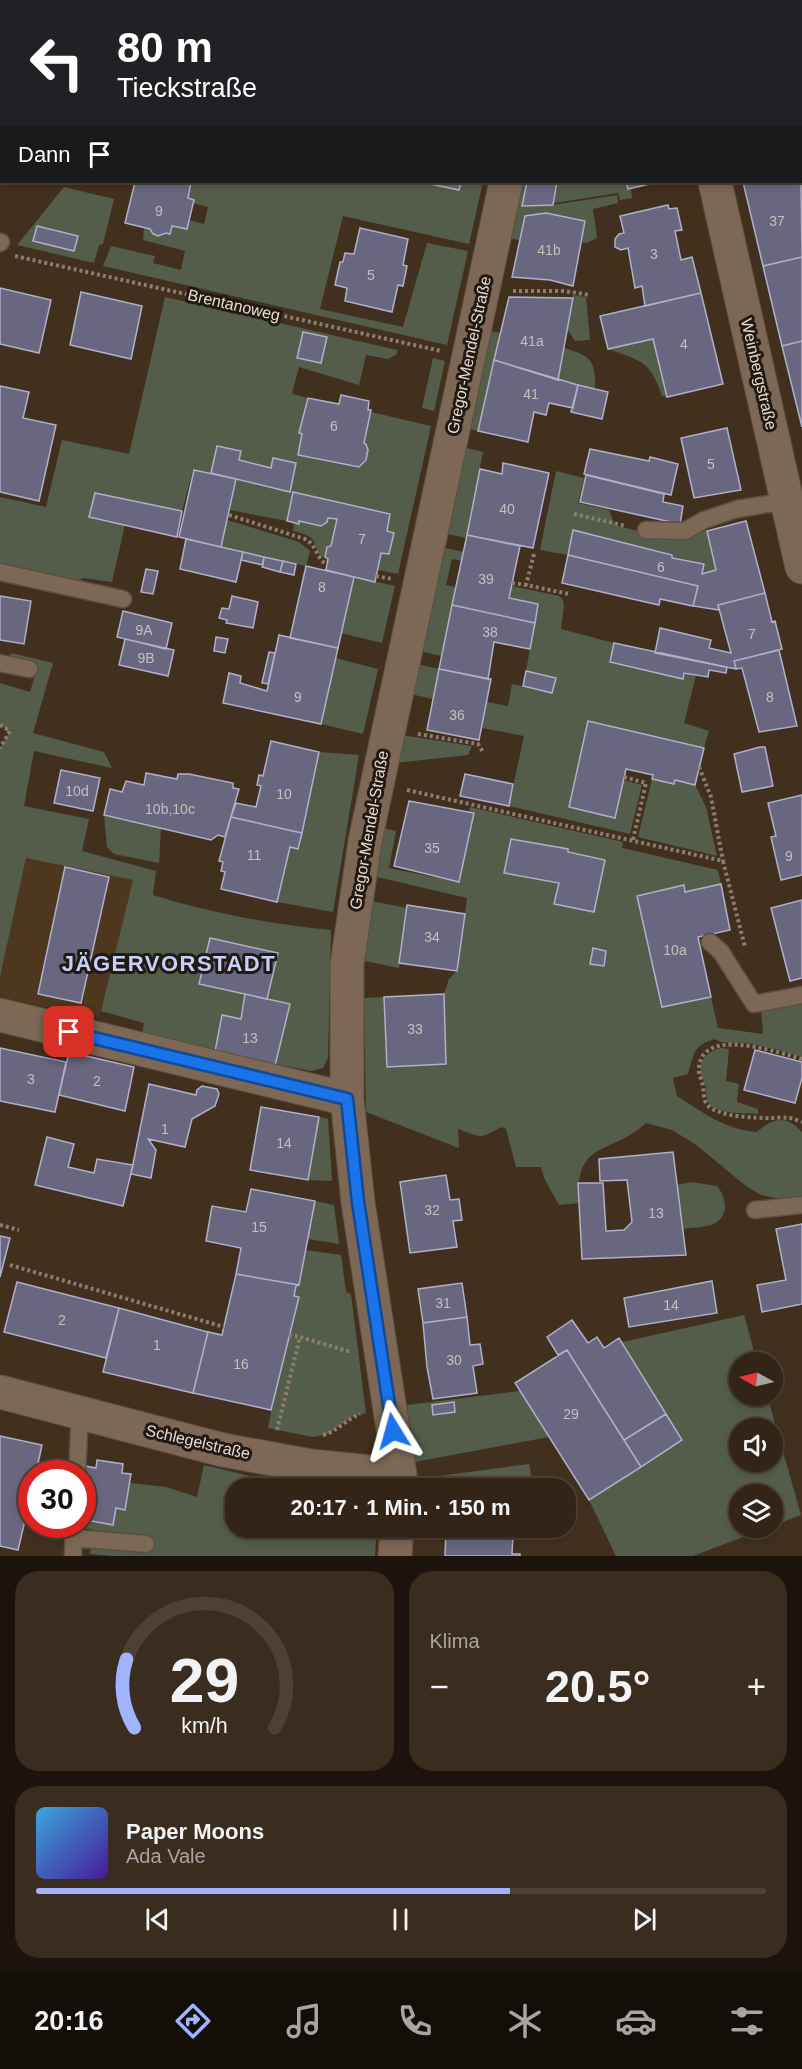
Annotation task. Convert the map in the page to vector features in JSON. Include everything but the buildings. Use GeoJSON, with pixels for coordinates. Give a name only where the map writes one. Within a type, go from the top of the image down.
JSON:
{"type":"FeatureCollection","features":[{"type":"Feature","properties":{"kind":"street","name":"Gregor-Mendel-Straße"},"geometry":{"type":"LineString","coordinates":[[399,1478],[358,1202],[347,1099],[346,965],[365,841],[506,183]]}},
{"type":"Feature","properties":{"kind":"street","name":"Weinbergstraße"},"geometry":{"type":"LineString","coordinates":[[715,183],[802,567]]}},
{"type":"Feature","properties":{"kind":"street"},"geometry":{"type":"LineString","coordinates":[[0,1015],[347,1099]]}},
{"type":"Feature","properties":{"kind":"street","name":"Schlegelstraße"},"geometry":{"type":"LineString","coordinates":[[0,1392],[223,1450],[378,1478]]}},
{"type":"Feature","properties":{"kind":"street"},"geometry":{"type":"LineString","coordinates":[[395,1556],[396,1538]]}},
{"type":"Feature","properties":{"kind":"lane"},"geometry":{"type":"LineString","coordinates":[[645,530],[685,531],[704,520],[737,509],[787,501]]}},
{"type":"Feature","properties":{"kind":"lane"},"geometry":{"type":"LineString","coordinates":[[0,572],[123,599]]}},
{"type":"Feature","properties":{"kind":"lane"},"geometry":{"type":"LineString","coordinates":[[0,663],[29,669]]}},
{"type":"Feature","properties":{"kind":"lane"},"geometry":{"type":"LineString","coordinates":[[710,942],[721,952],[754,1004],[802,995]]}},
{"type":"Feature","properties":{"kind":"lane"},"geometry":{"type":"LineString","coordinates":[[755,1210],[802,1204]]}},
{"type":"Feature","properties":{"kind":"lane"},"geometry":{"type":"LineString","coordinates":[[78,1460],[80,1413]]}},
{"type":"Feature","properties":{"kind":"lane"},"geometry":{"type":"LineString","coordinates":[[96,1535],[146,1544]]}},
{"type":"Feature","properties":{"kind":"lane"},"geometry":{"type":"LineString","coordinates":[[73,1556],[74,1538]]}},
{"type":"Feature","properties":{"kind":"path","name":"Brentanoweg"},"geometry":{"type":"LineString","coordinates":[[3,246],[468,357]]}},
{"type":"Feature","properties":{"kind":"path"},"geometry":{"type":"LineString","coordinates":[[509,291],[564,291],[590,295]]}},
{"type":"Feature","properties":{"kind":"path"},"geometry":{"type":"LineString","coordinates":[[229,514],[305,538],[312,543],[321,561],[327,565]]}},
{"type":"Feature","properties":{"kind":"path"},"geometry":{"type":"LineString","coordinates":[[574,514],[645,530]]}},
{"type":"Feature","properties":{"kind":"path"},"geometry":{"type":"LineString","coordinates":[[526,585],[534,554]]}},
{"type":"Feature","properties":{"kind":"path"},"geometry":{"type":"LineString","coordinates":[[513,583],[568,594]]}},
{"type":"Feature","properties":{"kind":"path"},"geometry":{"type":"LineString","coordinates":[[0,725],[10,731],[0,748]]}},
{"type":"Feature","properties":{"kind":"path"},"geometry":{"type":"LineString","coordinates":[[416,731],[415,733],[478,744],[483,752]]}},
{"type":"Feature","properties":{"kind":"path"},"geometry":{"type":"LineString","coordinates":[[699,767],[711,797],[723,861],[745,948]]}},
{"type":"Feature","properties":{"kind":"path"},"geometry":{"type":"LineString","coordinates":[[624,777],[646,783],[633,840]]}},
{"type":"Feature","properties":{"kind":"path"},"geometry":{"type":"LineString","coordinates":[[377,784],[723,861]]}},
{"type":"Feature","properties":{"kind":"path"},"geometry":{"type":"LineString","coordinates":[[802,1059],[751,1046],[715,1047],[706,1051],[699,1064],[704,1101],[709,1107],[750,1117],[788,1117],[802,1122]]}},
{"type":"Feature","properties":{"kind":"path"},"geometry":{"type":"LineString","coordinates":[[0,1225],[19,1230]]}},
{"type":"Feature","properties":{"kind":"path"},"geometry":{"type":"LineString","coordinates":[[10,1265],[224,1327]]}},
{"type":"Feature","properties":{"kind":"path"},"geometry":{"type":"LineString","coordinates":[[289,1335],[359,1354],[381,1352]]}},
{"type":"Feature","properties":{"kind":"path"},"geometry":{"type":"LineString","coordinates":[[277,1430],[300,1337]]}},
{"type":"Feature","properties":{"kind":"path"},"geometry":{"type":"LineString","coordinates":[[320,1436],[328,1434],[352,1417],[390,1409]]}},
{"type":"Feature","properties":{"kind":"path"},"geometry":{"type":"LineString","coordinates":[[268,1428],[283,1432]]}},
{"type":"Feature","properties":{"kind":"shaded area"},"geometry":{"type":"Polygon","coordinates":[[[26,858],[133,880],[99,1018],[0,997],[0,977],[26,858]]]}},
{"type":"Feature","properties":{"kind":"green space"},"geometry":{"type":"Polygon","coordinates":[[[191,183],[483,183],[469,244],[343,216],[320,309],[403,327],[427,243],[468,251],[447,345],[103,266],[111,246],[155,256],[153,263],[181,270],[185,251],[143,240],[144,227],[158,235],[172,226],[187,229],[189,220],[204,224],[208,207],[193,203],[194,200],[188,198],[191,183]]]}},
{"type":"Feature","properties":{"kind":"green space"},"geometry":{"type":"Polygon","coordinates":[[[519,183],[527,183],[523,206],[553,205],[617,195],[618,203],[593,209],[597,238],[586,243],[581,242],[584,221],[546,213],[526,216],[520,240],[507,238],[519,183]]]}},
{"type":"Feature","properties":{"kind":"green space"},"geometry":{"type":"Polygon","coordinates":[[[558,183],[626,183],[628,189],[631,190],[632,198],[620,200],[618,193],[554,203],[558,183]]]}},
{"type":"Feature","properties":{"kind":"green space"},"geometry":{"type":"Polygon","coordinates":[[[64,187],[114,199],[103,244],[99,245],[94,263],[17,245],[64,187]]]}},
{"type":"Feature","properties":{"kind":"green space"},"geometry":{"type":"Polygon","coordinates":[[[573,295],[586,297],[590,340],[575,341],[567,329],[573,295]]]}},
{"type":"Feature","properties":{"kind":"green space"},"geometry":{"type":"Polygon","coordinates":[[[165,297],[397,350],[397,354],[388,359],[366,355],[359,385],[299,367],[292,394],[308,398],[299,433],[302,434],[298,455],[359,467],[367,454],[367,447],[364,443],[371,412],[431,426],[398,574],[378,570],[381,553],[389,554],[393,533],[387,531],[390,514],[293,492],[287,521],[230,510],[236,479],[290,491],[296,464],[274,458],[271,468],[239,460],[240,451],[217,446],[211,473],[193,470],[182,511],[95,494],[90,517],[125,525],[112,582],[84,578],[65,584],[0,564],[0,497],[46,507],[62,440],[129,454],[165,297]]]}},
{"type":"Feature","properties":{"kind":"green space"},"geometry":{"type":"Polygon","coordinates":[[[486,330],[500,333],[478,431],[466,428],[486,330]]]}},
{"type":"Feature","properties":{"kind":"green space"},"geometry":{"type":"Polygon","coordinates":[[[653,339],[667,397],[662,396],[648,368],[629,356],[608,349],[653,339]]]}},
{"type":"Feature","properties":{"kind":"green space"},"geometry":{"type":"Polygon","coordinates":[[[564,348],[590,361],[593,365],[595,389],[558,380],[564,348]]]}},
{"type":"Feature","properties":{"kind":"green space"},"geometry":{"type":"Polygon","coordinates":[[[433,358],[445,361],[434,411],[422,408],[433,358]]]}},
{"type":"Feature","properties":{"kind":"green space"},"geometry":{"type":"Polygon","coordinates":[[[462,447],[483,452],[466,538],[443,533],[462,447]]]}},
{"type":"Feature","properties":{"kind":"green space"},"geometry":{"type":"Polygon","coordinates":[[[556,471],[584,478],[578,503],[609,510],[615,525],[649,534],[700,528],[707,531],[716,570],[702,574],[703,564],[672,558],[672,555],[573,530],[568,555],[540,550],[556,471]]]}},
{"type":"Feature","properties":{"kind":"green space"},"geometry":{"type":"Polygon","coordinates":[[[328,518],[337,519],[331,546],[327,548],[325,557],[320,556],[310,537],[293,531],[294,523],[298,524],[299,521],[321,526],[327,522],[328,518]]]}},
{"type":"Feature","properties":{"kind":"green space"},"geometry":{"type":"Polygon","coordinates":[[[227,520],[299,542],[310,551],[306,566],[221,547],[227,520]]]}},
{"type":"Feature","properties":{"kind":"green space"},"geometry":{"type":"Polygon","coordinates":[[[440,547],[464,552],[462,561],[452,559],[446,585],[456,587],[442,656],[419,651],[440,547]]]}},
{"type":"Feature","properties":{"kind":"green space"},"geometry":{"type":"Polygon","coordinates":[[[354,577],[395,586],[382,643],[341,633],[354,577]]]}},
{"type":"Feature","properties":{"kind":"green space"},"geometry":{"type":"Polygon","coordinates":[[[512,586],[559,596],[564,606],[561,629],[614,643],[610,662],[683,679],[684,673],[696,675],[684,723],[709,731],[704,748],[588,722],[569,807],[615,817],[623,780],[642,785],[630,834],[509,806],[524,736],[482,728],[487,702],[508,706],[512,684],[552,692],[556,678],[526,671],[538,604],[509,598],[512,586]]]}},
{"type":"Feature","properties":{"kind":"green space"},"geometry":{"type":"Polygon","coordinates":[[[11,653],[53,663],[33,733],[104,752],[112,768],[34,751],[24,806],[89,819],[82,851],[156,871],[153,895],[241,917],[331,930],[328,1058],[323,1068],[311,1071],[276,1064],[290,1004],[267,999],[278,953],[245,994],[241,1019],[222,1015],[214,1057],[142,1033],[144,1023],[101,1011],[133,880],[26,858],[0,977],[0,748],[10,731],[0,725],[0,683],[30,692],[37,668],[9,660],[11,653]]]}},
{"type":"Feature","properties":{"kind":"green space"},"geometry":{"type":"Polygon","coordinates":[[[335,658],[378,669],[363,734],[321,724],[335,658]]]}},
{"type":"Feature","properties":{"kind":"green space"},"geometry":{"type":"Polygon","coordinates":[[[417,664],[439,669],[434,699],[410,694],[417,664]]]}},
{"type":"Feature","properties":{"kind":"green space"},"geometry":{"type":"Polygon","coordinates":[[[401,735],[472,746],[468,755],[395,763],[401,735]]]}},
{"type":"Feature","properties":{"kind":"green space"},"geometry":{"type":"Polygon","coordinates":[[[319,752],[359,755],[333,912],[277,902],[290,847],[298,849],[319,752]]]}},
{"type":"Feature","properties":{"kind":"green space"},"geometry":{"type":"Polygon","coordinates":[[[652,779],[674,784],[675,780],[695,785],[706,807],[717,856],[638,837],[652,779]]]}},
{"type":"Feature","properties":{"kind":"green space"},"geometry":{"type":"Polygon","coordinates":[[[470,807],[623,842],[622,848],[718,870],[721,884],[685,892],[683,885],[637,896],[662,1007],[711,997],[718,1028],[763,1034],[761,1009],[802,1001],[802,1057],[759,1045],[725,1043],[715,1039],[708,1041],[698,1047],[688,1074],[673,1078],[677,1096],[715,1119],[746,1131],[757,1132],[769,1123],[780,1120],[796,1127],[802,1132],[802,1197],[787,1200],[761,1195],[746,1186],[695,1144],[672,1130],[646,1123],[632,1134],[597,1151],[589,1158],[579,1182],[579,1203],[559,1205],[544,1178],[541,1167],[516,1167],[506,1129],[501,1127],[480,1136],[458,1129],[459,1148],[366,1112],[364,998],[444,994],[449,979],[457,971],[467,898],[373,876],[382,828],[396,831],[389,868],[458,882],[474,814],[469,813],[470,807]],[[511,839],[504,873],[559,883],[555,904],[594,911],[604,860],[568,852],[568,849],[511,839]]]}},
{"type":"Feature","properties":{"kind":"green space"},"geometry":{"type":"Polygon","coordinates":[[[104,815],[161,828],[159,863],[114,854],[107,847],[104,815]]]}},
{"type":"Feature","properties":{"kind":"green space"},"geometry":{"type":"Polygon","coordinates":[[[371,901],[407,908],[399,968],[365,961],[371,901]]]}},
{"type":"Feature","properties":{"kind":"green space"},"geometry":{"type":"Polygon","coordinates":[[[721,1048],[729,1049],[726,1081],[739,1084],[737,1102],[758,1109],[758,1114],[727,1112],[709,1104],[701,1075],[701,1065],[708,1054],[721,1048]]]}},
{"type":"Feature","properties":{"kind":"green space"},"geometry":{"type":"Polygon","coordinates":[[[319,1117],[328,1119],[332,1181],[308,1180],[319,1117]]]}},
{"type":"Feature","properties":{"kind":"green space"},"geometry":{"type":"Polygon","coordinates":[[[691,1182],[717,1186],[725,1202],[724,1213],[717,1222],[711,1225],[682,1229],[677,1185],[691,1182]]]}},
{"type":"Feature","properties":{"kind":"green space"},"geometry":{"type":"Polygon","coordinates":[[[315,1201],[334,1205],[339,1244],[308,1239],[315,1201]]]}},
{"type":"Feature","properties":{"kind":"green space"},"geometry":{"type":"Polygon","coordinates":[[[306,1250],[341,1255],[346,1292],[351,1294],[366,1413],[352,1417],[328,1434],[313,1437],[268,1428],[296,1286],[299,1285],[306,1250]]]}},
{"type":"Feature","properties":{"kind":"green space"},"geometry":{"type":"Polygon","coordinates":[[[744,1315],[754,1352],[729,1352],[729,1406],[770,1406],[774,1418],[729,1418],[729,1472],[783,1472],[783,1451],[801,1515],[783,1522],[783,1484],[729,1484],[729,1538],[740,1538],[693,1556],[616,1556],[589,1500],[682,1440],[622,1342],[744,1315]]]}},
{"type":"Feature","properties":{"kind":"green space"},"geometry":{"type":"Polygon","coordinates":[[[520,1391],[549,1437],[414,1462],[407,1405],[520,1391]]]}},
{"type":"Feature","properties":{"kind":"green space"},"geometry":{"type":"Polygon","coordinates":[[[529,1464],[532,1478],[424,1478],[529,1464]]]}},
{"type":"Feature","properties":{"kind":"green space"},"geometry":{"type":"Polygon","coordinates":[[[204,1465],[258,1478],[225,1478],[225,1538],[376,1538],[375,1556],[112,1556],[90,1554],[91,1548],[148,1552],[150,1536],[96,1530],[96,1516],[116,1508],[125,1509],[130,1483],[166,1487],[197,1497],[204,1465]]]}},
{"type":"Feature","properties":{"kind":"district","name":"JÄGERVORSTADT"},"geometry":{"type":"Point","coordinates":[169,963]}},
{"type":"Feature","properties":{"kind":"route"},"geometry":{"type":"LineString","coordinates":[[69,1032],[347,1099],[358,1202],[393,1431]]}}]}
